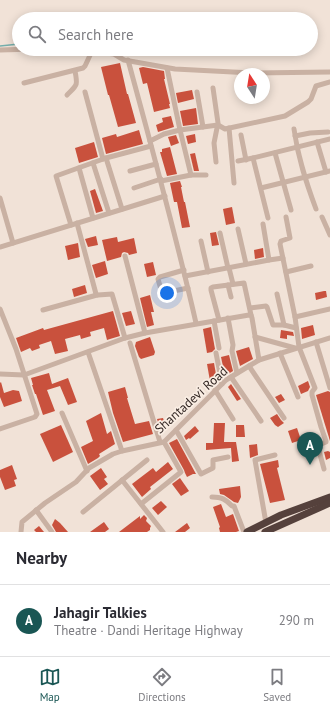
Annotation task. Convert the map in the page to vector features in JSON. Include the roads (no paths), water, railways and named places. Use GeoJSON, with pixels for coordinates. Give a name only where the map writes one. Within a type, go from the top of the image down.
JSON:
{"type":"FeatureCollection","features":[{"type":"Feature","properties":{"kind":"highway"},"geometry":{"type":"LineString","coordinates":[[246,532],[281,516],[330,497]]}},
{"type":"Feature","properties":{"kind":"highway"},"geometry":{"type":"LineString","coordinates":[[265,532],[330,503]]}},
{"type":"Feature","properties":{"kind":"street"},"geometry":{"type":"LineString","coordinates":[[0,50],[12,50]]}},
{"type":"Feature","properties":{"kind":"street"},"geometry":{"type":"LineString","coordinates":[[24,83],[83,68],[90,56]]}},
{"type":"Feature","properties":{"kind":"street"},"geometry":{"type":"LineString","coordinates":[[118,56],[124,60],[175,69],[252,73],[330,72]]}},
{"type":"Feature","properties":{"kind":"street"},"geometry":{"type":"LineString","coordinates":[[128,60],[186,276],[196,324]]}},
{"type":"Feature","properties":{"kind":"street"},"geometry":{"type":"LineString","coordinates":[[167,68],[191,175]]}},
{"type":"Feature","properties":{"kind":"street"},"geometry":{"type":"LineString","coordinates":[[67,95],[77,83],[75,71]]}},
{"type":"Feature","properties":{"kind":"street"},"geometry":{"type":"LineString","coordinates":[[218,124],[224,129],[286,115],[310,101],[316,86],[330,82]]}},
{"type":"Feature","properties":{"kind":"street"},"geometry":{"type":"LineString","coordinates":[[213,88],[218,124],[214,142],[216,162]]}},
{"type":"Feature","properties":{"kind":"street"},"geometry":{"type":"LineString","coordinates":[[85,92],[122,209]]}},
{"type":"Feature","properties":{"kind":"street"},"geometry":{"type":"LineString","coordinates":[[197,92],[204,127]]}},
{"type":"Feature","properties":{"kind":"street"},"geometry":{"type":"LineString","coordinates":[[71,225],[56,176],[151,143],[164,134],[218,124]]}},
{"type":"Feature","properties":{"kind":"street"},"geometry":{"type":"LineString","coordinates":[[229,128],[234,183]]}},
{"type":"Feature","properties":{"kind":"street"},"geometry":{"type":"LineString","coordinates":[[294,129],[297,148],[305,178],[316,209]]}},
{"type":"Feature","properties":{"kind":"street"},"geometry":{"type":"LineString","coordinates":[[295,136],[328,132]]}},
{"type":"Feature","properties":{"kind":"street"},"geometry":{"type":"LineString","coordinates":[[241,135],[246,160]]}},
{"type":"Feature","properties":{"kind":"street"},"geometry":{"type":"LineString","coordinates":[[303,135],[306,146]]}},
{"type":"Feature","properties":{"kind":"street"},"geometry":{"type":"LineString","coordinates":[[238,160],[246,160],[330,139]]}},
{"type":"Feature","properties":{"kind":"street"},"geometry":{"type":"LineString","coordinates":[[262,188],[328,171],[317,142]]}},
{"type":"Feature","properties":{"kind":"street"},"geometry":{"type":"LineString","coordinates":[[275,153],[291,210]]}},
{"type":"Feature","properties":{"kind":"street"},"geometry":{"type":"LineString","coordinates":[[254,158],[268,218]]}},
{"type":"Feature","properties":{"kind":"street"},"geometry":{"type":"LineString","coordinates":[[93,163],[108,213]]}},
{"type":"Feature","properties":{"kind":"street"},"geometry":{"type":"LineString","coordinates":[[130,171],[156,164]]}},
{"type":"Feature","properties":{"kind":"street"},"geometry":{"type":"LineString","coordinates":[[79,168],[93,218]]}},
{"type":"Feature","properties":{"kind":"street"},"geometry":{"type":"LineString","coordinates":[[134,188],[161,180],[191,175],[206,175]]}},
{"type":"Feature","properties":{"kind":"street"},"geometry":{"type":"LineString","coordinates":[[0,247],[165,196]]}},
{"type":"Feature","properties":{"kind":"street"},"geometry":{"type":"LineString","coordinates":[[0,198],[13,243]]}},
{"type":"Feature","properties":{"kind":"street"},"geometry":{"type":"LineString","coordinates":[[286,217],[290,238],[280,242],[295,317],[297,348],[315,388],[312,395],[326,441],[318,447],[324,469]]}},
{"type":"Feature","properties":{"kind":"street"},"geometry":{"type":"LineString","coordinates":[[322,217],[330,235]]}},
{"type":"Feature","properties":{"kind":"street"},"geometry":{"type":"LineString","coordinates":[[77,223],[97,295]]}},
{"type":"Feature","properties":{"kind":"street"},"geometry":{"type":"LineString","coordinates":[[263,224],[269,260]]}},
{"type":"Feature","properties":{"kind":"street"},"geometry":{"type":"LineString","coordinates":[[238,229],[246,264]]}},
{"type":"Feature","properties":{"kind":"street"},"geometry":{"type":"LineString","coordinates":[[220,233],[229,268],[231,297]]}},
{"type":"Feature","properties":{"kind":"street"},"geometry":{"type":"LineString","coordinates":[[201,241],[208,272]]}},
{"type":"Feature","properties":{"kind":"street"},"geometry":{"type":"LineString","coordinates":[[124,256],[145,333]]}},
{"type":"Feature","properties":{"kind":"street"},"geometry":{"type":"LineString","coordinates":[[186,276],[283,258]]}},
{"type":"Feature","properties":{"kind":"street"},"geometry":{"type":"LineString","coordinates":[[286,272],[311,266]]}},
{"type":"Feature","properties":{"kind":"street"},"geometry":{"type":"LineString","coordinates":[[184,270],[160,276],[158,279],[162,293],[188,288]]}},
{"type":"Feature","properties":{"kind":"street"},"geometry":{"type":"LineString","coordinates":[[222,384],[217,350],[216,320],[211,288],[244,283],[259,360]]}},
{"type":"Feature","properties":{"kind":"street"},"geometry":{"type":"LineString","coordinates":[[43,310],[97,295],[112,294],[125,338]]}},
{"type":"Feature","properties":{"kind":"street"},"geometry":{"type":"LineString","coordinates":[[277,294],[284,326]]}},
{"type":"Feature","properties":{"kind":"street"},"geometry":{"type":"LineString","coordinates":[[250,308],[266,306],[273,325],[296,328]]}},
{"type":"Feature","properties":{"kind":"street"},"geometry":{"type":"LineString","coordinates":[[0,309],[16,349],[37,412],[37,416],[0,429]]}},
{"type":"Feature","properties":{"kind":"street"},"geometry":{"type":"LineString","coordinates":[[295,317],[330,309]]}},
{"type":"Feature","properties":{"kind":"street"},"geometry":{"type":"LineString","coordinates":[[0,374],[24,375],[125,338],[145,333],[251,315]]}},
{"type":"Feature","properties":{"kind":"street"},"geometry":{"type":"LineString","coordinates":[[228,318],[233,345],[232,351],[237,373]]}},
{"type":"Feature","properties":{"kind":"street"},"geometry":{"type":"LineString","coordinates":[[255,336],[297,348]]}},
{"type":"Feature","properties":{"kind":"street","name":"Shantadevi Road"},"geometry":{"type":"LineString","coordinates":[[21,532],[22,522],[45,503],[76,482],[89,468],[113,454],[162,442],[176,430],[215,390],[237,373],[259,360],[330,338]]}},
{"type":"Feature","properties":{"kind":"street"},"geometry":{"type":"LineString","coordinates":[[316,342],[330,388]]}},
{"type":"Feature","properties":{"kind":"street"},"geometry":{"type":"LineString","coordinates":[[130,343],[162,442],[181,472],[141,504]]}},
{"type":"Feature","properties":{"kind":"street"},"geometry":{"type":"LineString","coordinates":[[88,352],[122,451]]}},
{"type":"Feature","properties":{"kind":"street"},"geometry":{"type":"LineString","coordinates":[[280,353],[298,398]]}},
{"type":"Feature","properties":{"kind":"street"},"geometry":{"type":"LineString","coordinates":[[249,366],[284,418]]}},
{"type":"Feature","properties":{"kind":"street"},"geometry":{"type":"LineString","coordinates":[[231,377],[261,421]]}},
{"type":"Feature","properties":{"kind":"street"},"geometry":{"type":"LineString","coordinates":[[215,390],[233,419]]}},
{"type":"Feature","properties":{"kind":"street"},"geometry":{"type":"LineString","coordinates":[[62,413],[86,471]]}},
{"type":"Feature","properties":{"kind":"street"},"geometry":{"type":"LineString","coordinates":[[176,430],[201,474],[213,468],[212,460],[228,457]]}},
{"type":"Feature","properties":{"kind":"street"},"geometry":{"type":"LineString","coordinates":[[266,523],[255,460],[275,455]]}},
{"type":"Feature","properties":{"kind":"street"},"geometry":{"type":"LineString","coordinates":[[83,512],[147,460]]}},
{"type":"Feature","properties":{"kind":"street"},"geometry":{"type":"LineString","coordinates":[[122,480],[163,532]]}},
{"type":"Feature","properties":{"kind":"street"},"geometry":{"type":"LineString","coordinates":[[212,497],[220,497],[234,506],[246,532]]}},
{"type":"Feature","properties":{"kind":"street"},"geometry":{"type":"LineString","coordinates":[[36,510],[52,532]]}},
{"type":"Feature","properties":{"kind":"waterway"},"geometry":{"type":"LineString","coordinates":[[0,46],[12,45]]}},
{"type":"Feature","properties":{"kind":"place","name":"Jahagir Talkies"},"geometry":{"type":"Point","coordinates":[310,465]}}]}
